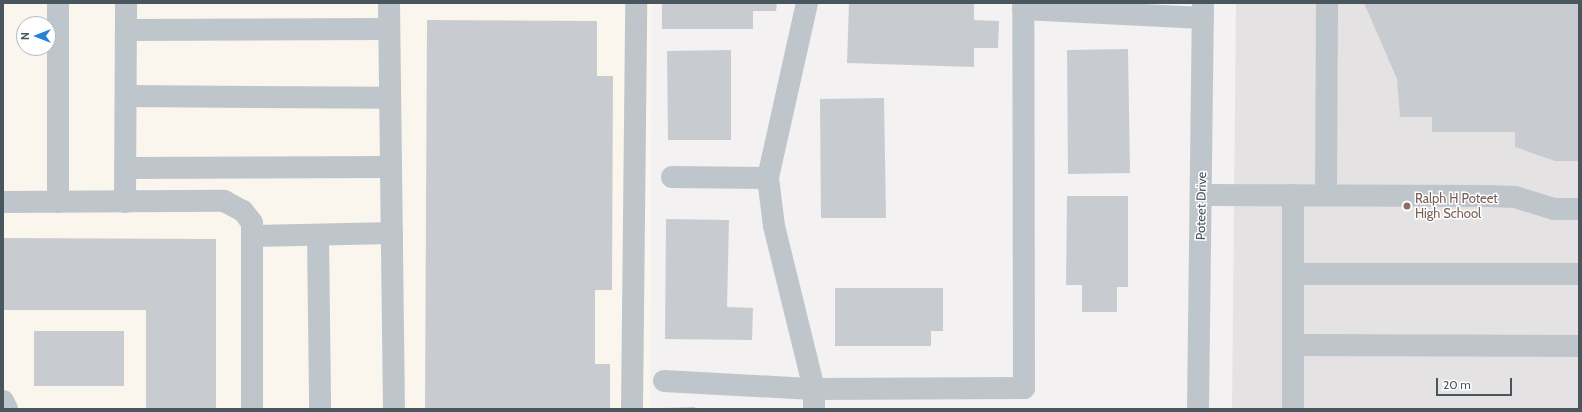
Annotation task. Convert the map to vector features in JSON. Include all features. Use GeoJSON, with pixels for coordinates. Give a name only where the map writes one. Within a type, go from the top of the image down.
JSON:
{"type":"FeatureCollection","features":[{"type":"Feature","properties":{"kind":"street"},"geometry":{"type":"LineString","coordinates":[[58,3],[58,202]]}},
{"type":"Feature","properties":{"kind":"street"},"geometry":{"type":"LineString","coordinates":[[125,202],[126,3]]}},
{"type":"Feature","properties":{"kind":"street"},"geometry":{"type":"LineString","coordinates":[[389,3],[394,409]]}},
{"type":"Feature","properties":{"kind":"street"},"geometry":{"type":"LineString","coordinates":[[632,409],[636,3]]}},
{"type":"Feature","properties":{"kind":"street"},"geometry":{"type":"LineString","coordinates":[[807,3],[768,178],[774,226],[814,399]]}},
{"type":"Feature","properties":{"kind":"street"},"geometry":{"type":"LineString","coordinates":[[1326,195],[1327,3]]}},
{"type":"Feature","properties":{"kind":"street"},"geometry":{"type":"LineString","coordinates":[[664,381],[814,399],[1024,388],[1023,6],[1203,11]]}},
{"type":"Feature","properties":{"kind":"street","name":"Poteet Drive"},"geometry":{"type":"LineString","coordinates":[[1198,409],[1202,195],[1203,11]]}},
{"type":"Feature","properties":{"kind":"street"},"geometry":{"type":"LineString","coordinates":[[126,30],[389,29]]}},
{"type":"Feature","properties":{"kind":"street"},"geometry":{"type":"LineString","coordinates":[[126,96],[390,98]]}},
{"type":"Feature","properties":{"kind":"street"},"geometry":{"type":"LineString","coordinates":[[125,168],[391,167]]}},
{"type":"Feature","properties":{"kind":"street"},"geometry":{"type":"LineString","coordinates":[[672,177],[768,178]]}},
{"type":"Feature","properties":{"kind":"street"},"geometry":{"type":"LineString","coordinates":[[1202,195],[1515,197],[1554,209],[1579,210]]}},
{"type":"Feature","properties":{"kind":"street"},"geometry":{"type":"LineString","coordinates":[[1293,195],[1293,409]]}},
{"type":"Feature","properties":{"kind":"street"},"geometry":{"type":"LineString","coordinates":[[3,202],[224,202],[243,211],[252,223],[252,409]]}},
{"type":"Feature","properties":{"kind":"street"},"geometry":{"type":"LineString","coordinates":[[252,236],[392,233]]}},
{"type":"Feature","properties":{"kind":"street"},"geometry":{"type":"LineString","coordinates":[[318,235],[320,409]]}},
{"type":"Feature","properties":{"kind":"street"},"geometry":{"type":"LineString","coordinates":[[1293,274],[1579,274]]}},
{"type":"Feature","properties":{"kind":"street"},"geometry":{"type":"LineString","coordinates":[[1293,345],[1579,346]]}},
{"type":"Feature","properties":{"kind":"street"},"geometry":{"type":"LineString","coordinates":[[3,401],[7,409]]}},
{"type":"Feature","properties":{"kind":"shaded area"},"geometry":{"type":"Polygon","coordinates":[[[3,3],[652,3],[650,409],[3,409],[3,3]]]}},
{"type":"Feature","properties":{"kind":"shaded area","name":"Ralph H Poteet High School"},"geometry":{"type":"Polygon","coordinates":[[[1236,3],[1579,3],[1579,409],[1232,409],[1236,3]]]}},
{"type":"Feature","properties":{"kind":"building"},"geometry":{"type":"Polygon","coordinates":[[[662,3],[777,3],[776,11],[753,11],[753,29],[662,29],[662,3]]]}},
{"type":"Feature","properties":{"kind":"building"},"geometry":{"type":"Polygon","coordinates":[[[849,3],[974,3],[974,20],[999,21],[998,48],[974,48],[974,67],[847,63],[849,3]]]}},
{"type":"Feature","properties":{"kind":"building"},"geometry":{"type":"Polygon","coordinates":[[[1364,3],[1579,3],[1579,161],[1555,161],[1515,147],[1515,132],[1432,132],[1432,117],[1400,117],[1397,79],[1364,3]]]}},
{"type":"Feature","properties":{"kind":"building"},"geometry":{"type":"Polygon","coordinates":[[[427,20],[597,21],[597,76],[613,76],[612,290],[595,290],[595,364],[610,364],[610,409],[425,409],[427,20]]]}},
{"type":"Feature","properties":{"kind":"building"},"geometry":{"type":"Polygon","coordinates":[[[1128,49],[1130,173],[1068,174],[1067,50],[1128,49]]]}},
{"type":"Feature","properties":{"kind":"building"},"geometry":{"type":"Polygon","coordinates":[[[731,50],[731,140],[668,140],[667,51],[731,50]]]}},
{"type":"Feature","properties":{"kind":"building"},"geometry":{"type":"Polygon","coordinates":[[[884,98],[886,218],[821,218],[820,99],[884,98]]]}},
{"type":"Feature","properties":{"kind":"building"},"geometry":{"type":"Polygon","coordinates":[[[1067,196],[1128,196],[1128,287],[1117,287],[1117,312],[1082,312],[1082,285],[1066,285],[1067,196]]]}},
{"type":"Feature","properties":{"kind":"building"},"geometry":{"type":"Polygon","coordinates":[[[666,219],[729,220],[727,307],[753,308],[752,340],[665,339],[666,219]]]}},
{"type":"Feature","properties":{"kind":"building"},"geometry":{"type":"Polygon","coordinates":[[[3,238],[216,239],[216,409],[146,409],[146,310],[3,310],[3,238]]]}},
{"type":"Feature","properties":{"kind":"building"},"geometry":{"type":"Polygon","coordinates":[[[835,288],[943,288],[943,331],[931,331],[931,346],[835,346],[835,288]]]}},
{"type":"Feature","properties":{"kind":"building"},"geometry":{"type":"Polygon","coordinates":[[[34,331],[124,331],[124,386],[34,386],[34,331]]]}},
{"type":"Feature","properties":{"kind":"building"},"geometry":{"type":"Polygon","coordinates":[[[695,407],[695,409],[664,409],[664,408],[695,407]]]}},
{"type":"Feature","properties":{"kind":"place","name":"Ralph H Poteet High School"},"geometry":{"type":"Point","coordinates":[1407,206]}}]}
